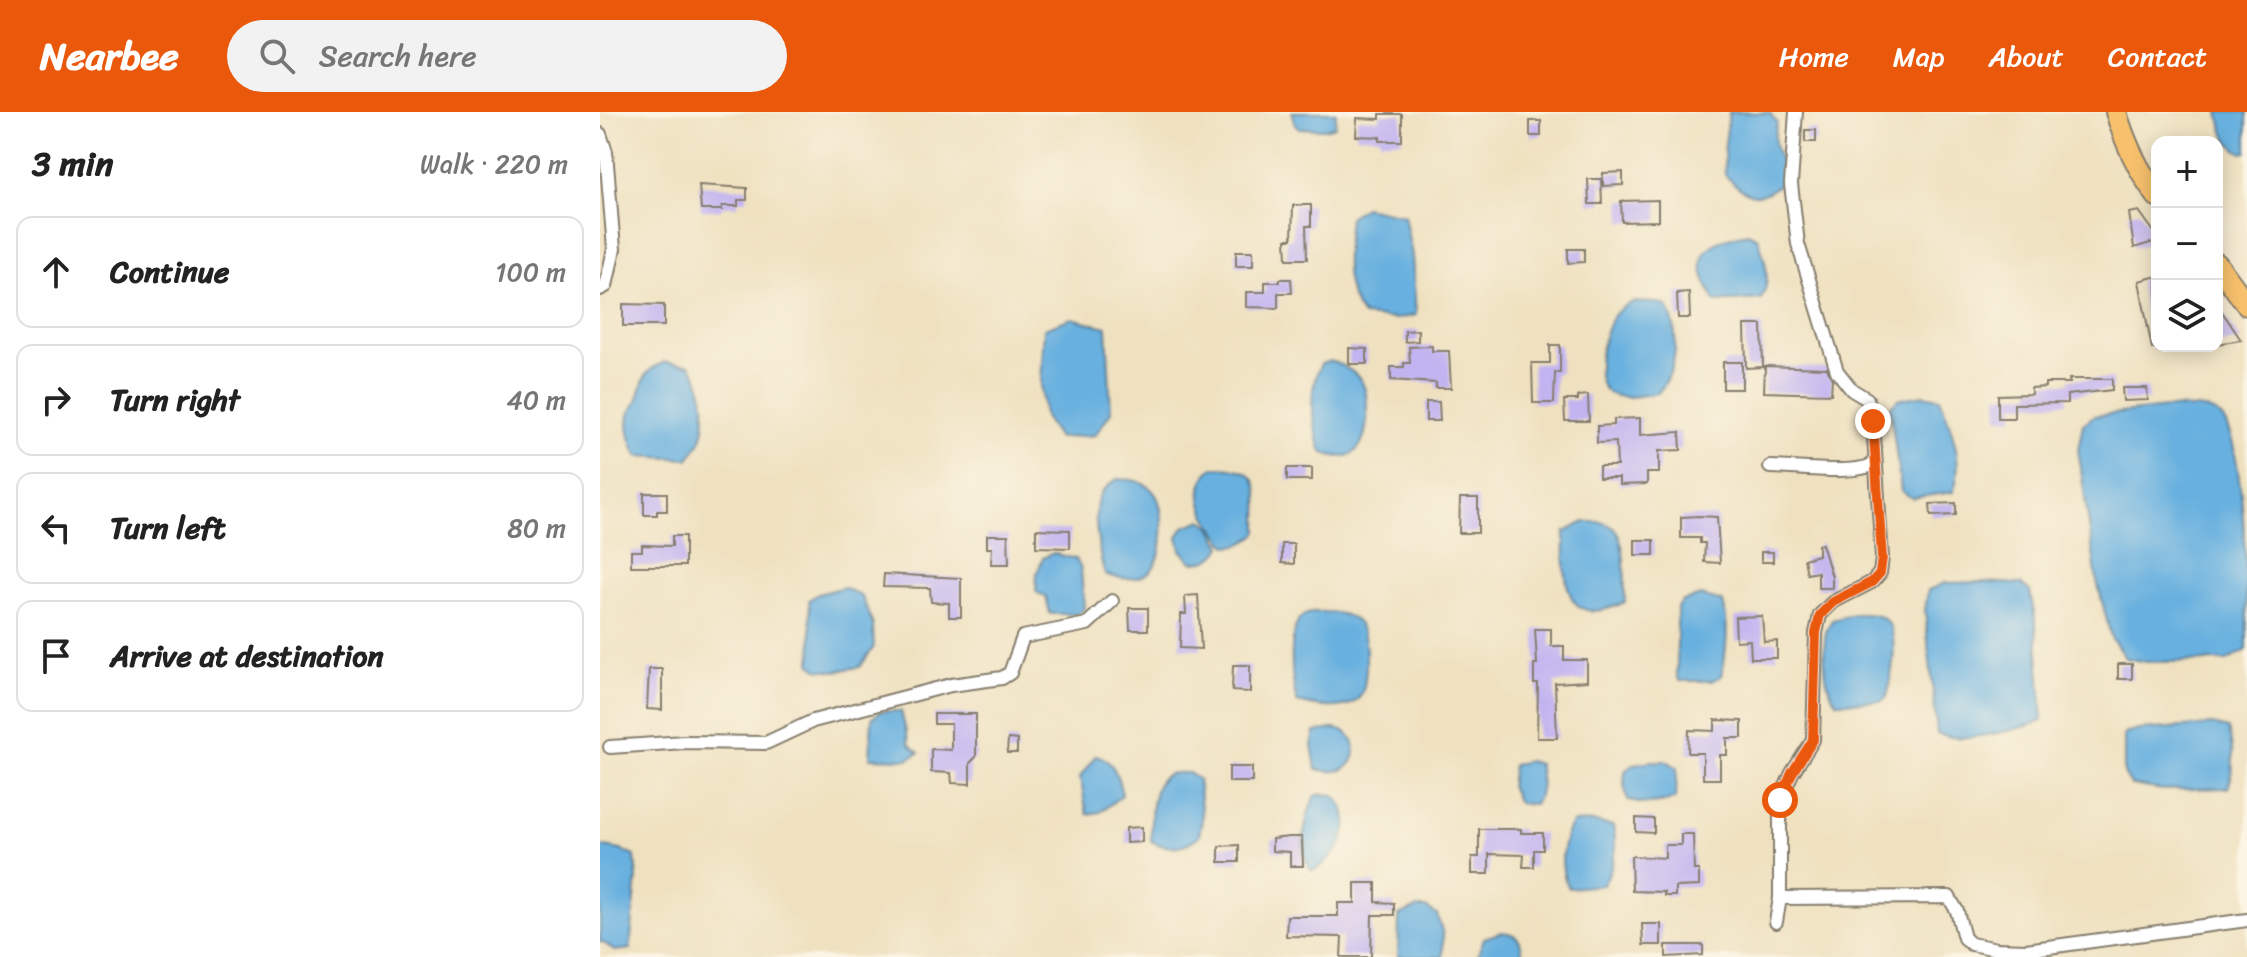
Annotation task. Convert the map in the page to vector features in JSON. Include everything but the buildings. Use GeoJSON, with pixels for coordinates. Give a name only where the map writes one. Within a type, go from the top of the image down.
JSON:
{"type":"FeatureCollection","features":[{"type":"Feature","properties":{"kind":"highway"},"geometry":{"type":"LineString","coordinates":[[2116,112],[2123,136],[2151,188]]}},
{"type":"Feature","properties":{"kind":"highway"},"geometry":{"type":"LineString","coordinates":[[2223,272],[2247,305]]}},
{"type":"Feature","properties":{"kind":"street"},"geometry":{"type":"LineString","coordinates":[[1776,922],[1780,898],[1780,800],[1792,773],[1813,740],[1816,633],[1820,615],[1833,602],[1872,582],[1880,573],[1882,558],[1873,421],[1867,399],[1852,390],[1837,371],[1798,244],[1791,184],[1796,112]]}},
{"type":"Feature","properties":{"kind":"street"},"geometry":{"type":"LineString","coordinates":[[600,134],[606,152],[614,249],[606,286],[600,289]]}},
{"type":"Feature","properties":{"kind":"street"},"geometry":{"type":"LineString","coordinates":[[1770,467],[1850,471],[1868,469],[1875,463]]}},
{"type":"Feature","properties":{"kind":"street"},"geometry":{"type":"LineString","coordinates":[[610,747],[685,742],[766,743],[813,721],[951,685],[1002,678],[1010,673],[1023,637],[1087,624],[1112,601]]}},
{"type":"Feature","properties":{"kind":"street"},"geometry":{"type":"LineString","coordinates":[[1780,898],[1949,897],[1957,911],[1964,938],[1971,944],[2026,950],[2247,920]]}},
{"type":"Feature","properties":{"kind":"water"},"geometry":{"type":"Polygon","coordinates":[[[1292,112],[1336,112],[1335,126],[1325,129],[1299,128],[1294,123],[1292,112]]]}},
{"type":"Feature","properties":{"kind":"water"},"geometry":{"type":"Polygon","coordinates":[[[1729,112],[1770,113],[1777,123],[1775,141],[1783,181],[1766,193],[1747,193],[1725,175],[1724,151],[1729,112]]]}},
{"type":"Feature","properties":{"kind":"water"},"geometry":{"type":"Polygon","coordinates":[[[2219,112],[2247,112],[2247,152],[2242,153],[2229,141],[2219,112]]]}},
{"type":"Feature","properties":{"kind":"water"},"geometry":{"type":"Polygon","coordinates":[[[1364,207],[1404,215],[1412,255],[1416,315],[1397,319],[1363,316],[1355,305],[1346,269],[1349,217],[1364,207]]]}},
{"type":"Feature","properties":{"kind":"water"},"geometry":{"type":"Polygon","coordinates":[[[1748,233],[1758,238],[1765,261],[1767,276],[1761,299],[1716,302],[1703,274],[1704,254],[1719,241],[1748,233]]]}},
{"type":"Feature","properties":{"kind":"water"},"geometry":{"type":"Polygon","coordinates":[[[1633,302],[1667,306],[1674,328],[1675,351],[1669,374],[1658,393],[1621,397],[1603,387],[1600,356],[1613,317],[1633,302]]]}},
{"type":"Feature","properties":{"kind":"water"},"geometry":{"type":"Polygon","coordinates":[[[1072,318],[1107,327],[1111,412],[1095,435],[1058,438],[1044,417],[1041,384],[1044,328],[1072,318]]]}},
{"type":"Feature","properties":{"kind":"water"},"geometry":{"type":"Polygon","coordinates":[[[1330,361],[1356,375],[1362,382],[1366,397],[1362,442],[1351,454],[1343,456],[1322,452],[1314,419],[1313,396],[1317,374],[1321,364],[1330,361]]]}},
{"type":"Feature","properties":{"kind":"water"},"geometry":{"type":"Polygon","coordinates":[[[665,362],[690,365],[701,389],[705,409],[704,428],[700,442],[689,459],[638,456],[630,435],[630,412],[645,377],[665,362]]]}},
{"type":"Feature","properties":{"kind":"water"},"geometry":{"type":"Polygon","coordinates":[[[1924,395],[1940,398],[1952,433],[1958,469],[1953,492],[1912,498],[1901,491],[1890,407],[1898,399],[1924,395]]]}},
{"type":"Feature","properties":{"kind":"water"},"geometry":{"type":"Polygon","coordinates":[[[2166,408],[2201,409],[2220,416],[2229,431],[2236,457],[2244,526],[2247,650],[2227,661],[2147,662],[2125,658],[2111,637],[2097,581],[2078,449],[2083,424],[2094,416],[2166,408]]]}},
{"type":"Feature","properties":{"kind":"water"},"geometry":{"type":"Polygon","coordinates":[[[1213,467],[1242,471],[1251,476],[1255,483],[1258,492],[1258,532],[1241,544],[1228,546],[1203,508],[1201,487],[1213,467]]]}},
{"type":"Feature","properties":{"kind":"water"},"geometry":{"type":"Polygon","coordinates":[[[1117,479],[1144,484],[1156,495],[1159,503],[1161,548],[1154,567],[1138,578],[1105,575],[1101,559],[1096,529],[1097,503],[1102,492],[1117,479]]]}},
{"type":"Feature","properties":{"kind":"water"},"geometry":{"type":"Polygon","coordinates":[[[1202,520],[1211,526],[1222,546],[1210,559],[1192,562],[1181,550],[1178,537],[1184,527],[1202,520]]]}},
{"type":"Feature","properties":{"kind":"water"},"geometry":{"type":"Polygon","coordinates":[[[1585,522],[1611,526],[1623,550],[1625,602],[1604,610],[1588,610],[1578,605],[1567,582],[1565,532],[1585,522]]]}},
{"type":"Feature","properties":{"kind":"water"},"geometry":{"type":"Polygon","coordinates":[[[1053,553],[1076,559],[1081,569],[1084,608],[1078,614],[1050,614],[1046,597],[1036,592],[1037,573],[1043,558],[1053,553]]]}},
{"type":"Feature","properties":{"kind":"water"},"geometry":{"type":"Polygon","coordinates":[[[1945,583],[2021,584],[2030,591],[2036,624],[2043,721],[2005,732],[1948,737],[1937,734],[1925,611],[1928,590],[1945,583]]]}},
{"type":"Feature","properties":{"kind":"water"},"geometry":{"type":"Polygon","coordinates":[[[844,587],[862,597],[873,625],[874,647],[860,667],[835,671],[817,669],[811,663],[809,600],[818,594],[844,587]]]}},
{"type":"Feature","properties":{"kind":"water"},"geometry":{"type":"Polygon","coordinates":[[[1701,596],[1723,602],[1726,639],[1721,676],[1712,681],[1680,681],[1677,676],[1677,607],[1683,601],[1701,596]]]}},
{"type":"Feature","properties":{"kind":"water"},"geometry":{"type":"Polygon","coordinates":[[[1315,612],[1343,614],[1352,618],[1363,632],[1366,669],[1363,689],[1358,699],[1345,706],[1328,707],[1297,702],[1292,670],[1294,632],[1303,616],[1315,612]]]}},
{"type":"Feature","properties":{"kind":"water"},"geometry":{"type":"Polygon","coordinates":[[[1853,614],[1869,614],[1885,620],[1893,635],[1891,679],[1887,697],[1881,701],[1837,702],[1829,689],[1824,662],[1826,633],[1832,620],[1853,614]]]}},
{"type":"Feature","properties":{"kind":"water"},"geometry":{"type":"Polygon","coordinates":[[[881,711],[901,711],[909,744],[919,753],[908,759],[870,758],[872,718],[881,711]]]}},
{"type":"Feature","properties":{"kind":"water"},"geometry":{"type":"Polygon","coordinates":[[[2213,725],[2228,729],[2230,736],[2233,767],[2228,788],[2163,790],[2131,785],[2124,774],[2124,734],[2139,730],[2213,725]]]}},
{"type":"Feature","properties":{"kind":"water"},"geometry":{"type":"Polygon","coordinates":[[[1332,729],[1349,735],[1355,749],[1354,757],[1345,769],[1316,769],[1312,745],[1315,732],[1332,729]]]}},
{"type":"Feature","properties":{"kind":"water"},"geometry":{"type":"Polygon","coordinates":[[[1096,755],[1112,765],[1122,795],[1100,812],[1087,814],[1080,777],[1096,755]]]}},
{"type":"Feature","properties":{"kind":"water"},"geometry":{"type":"Polygon","coordinates":[[[1529,761],[1538,764],[1539,795],[1534,804],[1518,803],[1510,786],[1513,764],[1529,761]]]}},
{"type":"Feature","properties":{"kind":"water"},"geometry":{"type":"Polygon","coordinates":[[[1667,761],[1677,768],[1676,798],[1652,804],[1628,800],[1624,785],[1625,771],[1634,764],[1667,761]]]}},
{"type":"Feature","properties":{"kind":"water"},"geometry":{"type":"Polygon","coordinates":[[[1189,773],[1198,779],[1202,819],[1199,836],[1176,846],[1151,841],[1152,804],[1157,785],[1169,774],[1189,773]]]}},
{"type":"Feature","properties":{"kind":"water"},"geometry":{"type":"Polygon","coordinates":[[[1335,795],[1346,817],[1346,828],[1331,857],[1312,871],[1304,855],[1304,835],[1314,797],[1335,795]]]}},
{"type":"Feature","properties":{"kind":"water"},"geometry":{"type":"Polygon","coordinates":[[[1594,822],[1613,826],[1615,849],[1610,871],[1603,885],[1569,888],[1562,864],[1568,830],[1572,823],[1594,822]]]}},
{"type":"Feature","properties":{"kind":"water"},"geometry":{"type":"Polygon","coordinates":[[[600,846],[635,856],[637,878],[630,949],[614,951],[600,942],[600,846]]]}},
{"type":"Feature","properties":{"kind":"water"},"geometry":{"type":"Polygon","coordinates":[[[1417,908],[1426,908],[1437,915],[1443,934],[1443,957],[1398,957],[1399,916],[1417,908]]]}},
{"type":"Feature","properties":{"kind":"water"},"geometry":{"type":"Polygon","coordinates":[[[1502,932],[1513,934],[1518,939],[1523,957],[1477,957],[1484,938],[1502,932]]]}},
{"type":"Feature","properties":{"kind":"route"},"geometry":{"type":"LineString","coordinates":[[1780,800],[1792,773],[1813,740],[1816,633],[1820,615],[1833,602],[1872,582],[1880,573],[1882,558],[1873,421]]}}]}
